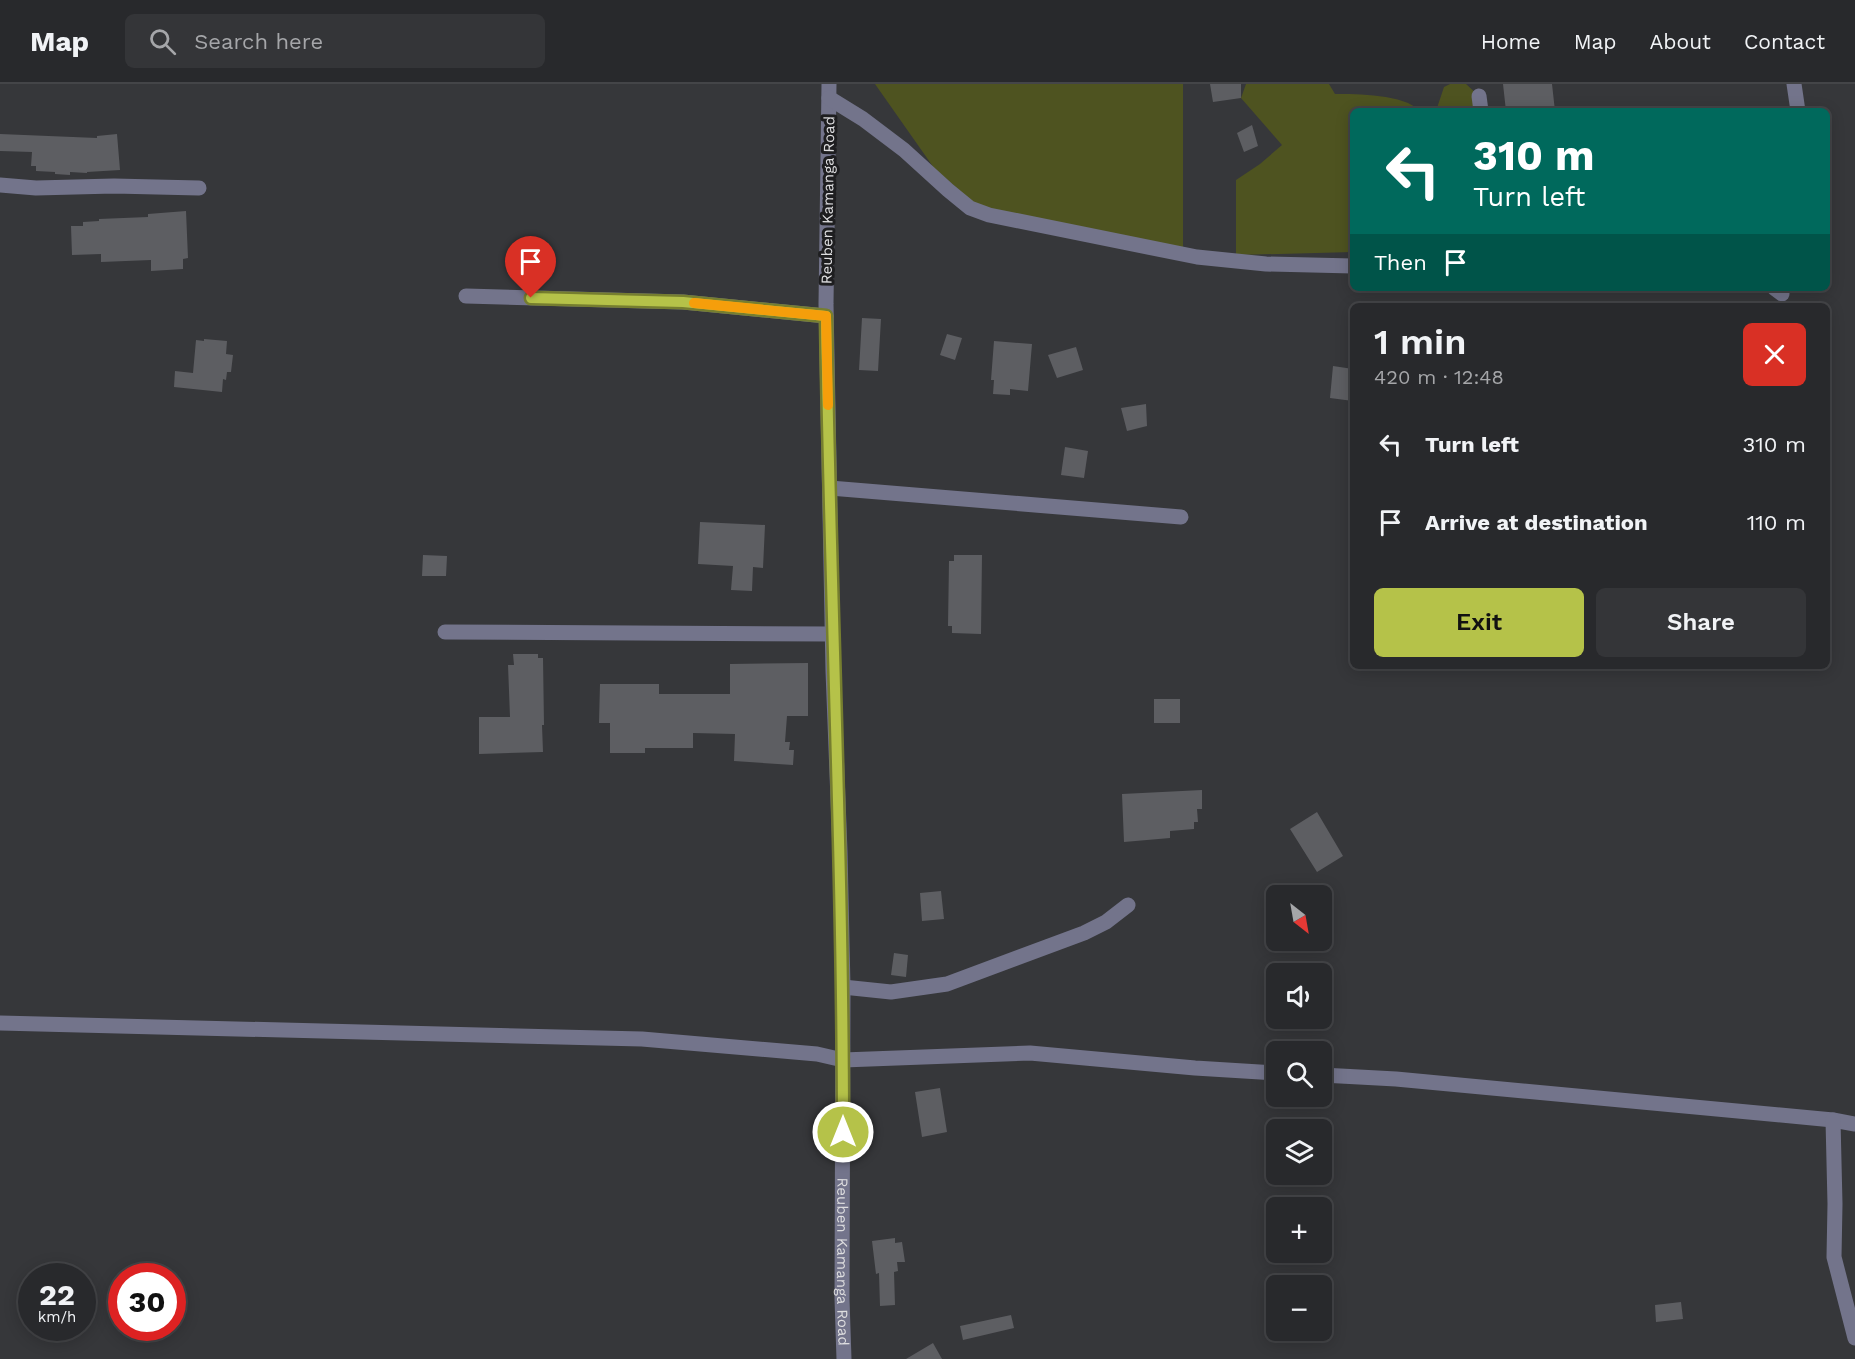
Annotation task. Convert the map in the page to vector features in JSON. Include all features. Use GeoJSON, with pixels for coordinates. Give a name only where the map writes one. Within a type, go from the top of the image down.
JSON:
{"type":"FeatureCollection","features":[{"type":"Feature","properties":{"kind":"street"},"geometry":{"type":"LineString","coordinates":[[1794,84],[1798,108]]}},
{"type":"Feature","properties":{"kind":"street"},"geometry":{"type":"LineString","coordinates":[[829,91],[904,150],[970,208],[989,215],[1197,257],[1266,264],[1350,266]]}},
{"type":"Feature","properties":{"kind":"street","name":"Reuben Kamanga Road"},"geometry":{"type":"LineString","coordinates":[[829,91],[826,316],[832,634],[843,987],[842,1299],[844,1359]]}},
{"type":"Feature","properties":{"kind":"street"},"geometry":{"type":"LineString","coordinates":[[0,185],[36,188],[114,186],[199,188]]}},
{"type":"Feature","properties":{"kind":"street"},"geometry":{"type":"LineString","coordinates":[[466,296],[683,302],[826,316]]}},
{"type":"Feature","properties":{"kind":"street"},"geometry":{"type":"LineString","coordinates":[[830,488],[1181,518]]}},
{"type":"Feature","properties":{"kind":"street"},"geometry":{"type":"LineString","coordinates":[[445,632],[832,634]]}},
{"type":"Feature","properties":{"kind":"street"},"geometry":{"type":"LineString","coordinates":[[843,987],[891,992],[946,984],[1084,933],[1106,922],[1128,905]]}},
{"type":"Feature","properties":{"kind":"street"},"geometry":{"type":"LineString","coordinates":[[0,1023],[642,1039],[817,1054],[843,1060],[1030,1053],[1195,1068],[1266,1072]]}},
{"type":"Feature","properties":{"kind":"street"},"geometry":{"type":"LineString","coordinates":[[1332,1075],[1396,1078],[1855,1124]]}},
{"type":"Feature","properties":{"kind":"street"},"geometry":{"type":"LineString","coordinates":[[1833,1120],[1834,1257],[1855,1338]]}},
{"type":"Feature","properties":{"kind":"green space"},"geometry":{"type":"Polygon","coordinates":[[[875,84],[1183,84],[1183,254],[976,205],[934,168],[875,84]]]}},
{"type":"Feature","properties":{"kind":"green space"},"geometry":{"type":"Polygon","coordinates":[[[1246,84],[1329,84],[1335,94],[1392,98],[1416,108],[1350,108],[1350,252],[1236,255],[1236,180],[1282,145],[1241,98],[1246,84]]]}},
{"type":"Feature","properties":{"kind":"green space"},"geometry":{"type":"Polygon","coordinates":[[[1450,84],[1466,84],[1479,96],[1480,108],[1437,108],[1444,87],[1450,84]]]}},
{"type":"Feature","properties":{"kind":"building"},"geometry":{"type":"Polygon","coordinates":[[[1210,84],[1241,84],[1241,98],[1213,102],[1210,84]]]}},
{"type":"Feature","properties":{"kind":"building"},"geometry":{"type":"Polygon","coordinates":[[[1503,84],[1552,84],[1555,108],[1506,108],[1503,84]]]}},
{"type":"Feature","properties":{"kind":"building"},"geometry":{"type":"Polygon","coordinates":[[[1252,125],[1258,146],[1244,152],[1237,133],[1252,125]]]}},
{"type":"Feature","properties":{"kind":"building"},"geometry":{"type":"Polygon","coordinates":[[[0,134],[97,138],[97,136],[117,134],[120,170],[70,172],[70,175],[36,171],[36,166],[31,166],[32,152],[0,151],[0,134]]]}},
{"type":"Feature","properties":{"kind":"building"},"geometry":{"type":"Polygon","coordinates":[[[186,211],[188,258],[183,259],[183,269],[151,271],[151,260],[101,262],[101,254],[72,255],[71,226],[83,226],[83,222],[99,221],[99,219],[148,217],[148,214],[186,211]]]}},
{"type":"Feature","properties":{"kind":"building"},"geometry":{"type":"Polygon","coordinates":[[[862,318],[881,319],[878,371],[859,370],[862,318]]]}},
{"type":"Feature","properties":{"kind":"building"},"geometry":{"type":"Polygon","coordinates":[[[947,334],[962,338],[955,360],[940,355],[947,334]]]}},
{"type":"Feature","properties":{"kind":"building"},"geometry":{"type":"Polygon","coordinates":[[[204,339],[227,341],[226,354],[233,355],[231,372],[227,372],[226,380],[223,379],[222,392],[174,387],[175,371],[193,373],[196,340],[204,341],[204,339]]]}},
{"type":"Feature","properties":{"kind":"building"},"geometry":{"type":"Polygon","coordinates":[[[994,341],[1032,344],[1028,391],[1010,389],[1010,395],[993,394],[994,380],[991,380],[994,341]]]}},
{"type":"Feature","properties":{"kind":"building"},"geometry":{"type":"Polygon","coordinates":[[[1076,347],[1083,370],[1057,378],[1048,355],[1076,347]]]}},
{"type":"Feature","properties":{"kind":"building"},"geometry":{"type":"Polygon","coordinates":[[[1333,366],[1350,369],[1350,401],[1330,398],[1333,366]]]}},
{"type":"Feature","properties":{"kind":"building"},"geometry":{"type":"Polygon","coordinates":[[[1146,404],[1147,426],[1127,431],[1121,408],[1146,404]]]}},
{"type":"Feature","properties":{"kind":"building"},"geometry":{"type":"Polygon","coordinates":[[[1065,447],[1088,451],[1084,478],[1061,475],[1065,447]]]}},
{"type":"Feature","properties":{"kind":"building"},"geometry":{"type":"Polygon","coordinates":[[[700,522],[765,525],[763,568],[753,567],[752,591],[731,590],[733,566],[698,564],[700,522]]]}},
{"type":"Feature","properties":{"kind":"building"},"geometry":{"type":"Polygon","coordinates":[[[423,555],[447,556],[446,576],[422,576],[423,555]]]}},
{"type":"Feature","properties":{"kind":"building"},"geometry":{"type":"Polygon","coordinates":[[[954,555],[982,555],[981,634],[952,633],[952,626],[948,626],[949,561],[954,561],[954,555]]]}},
{"type":"Feature","properties":{"kind":"building"},"geometry":{"type":"Polygon","coordinates":[[[513,654],[538,654],[538,658],[543,658],[543,752],[479,754],[479,717],[510,717],[508,665],[514,665],[513,654]]]}},
{"type":"Feature","properties":{"kind":"building"},"geometry":{"type":"Polygon","coordinates":[[[808,663],[808,716],[787,716],[785,742],[790,742],[789,750],[794,750],[793,765],[734,761],[735,734],[693,733],[693,748],[645,748],[645,753],[610,753],[610,723],[599,723],[600,684],[659,684],[659,694],[730,694],[730,664],[808,663]]]}},
{"type":"Feature","properties":{"kind":"building"},"geometry":{"type":"Polygon","coordinates":[[[1154,699],[1180,699],[1180,723],[1154,723],[1154,699]]]}},
{"type":"Feature","properties":{"kind":"building"},"geometry":{"type":"Polygon","coordinates":[[[1202,790],[1202,809],[1197,809],[1198,822],[1194,822],[1194,829],[1170,831],[1170,838],[1124,842],[1122,794],[1202,790]]]}},
{"type":"Feature","properties":{"kind":"building"},"geometry":{"type":"Polygon","coordinates":[[[1317,812],[1343,856],[1317,872],[1290,829],[1317,812]]]}},
{"type":"Feature","properties":{"kind":"building"},"geometry":{"type":"Polygon","coordinates":[[[941,891],[944,919],[922,921],[920,893],[941,891]]]}},
{"type":"Feature","properties":{"kind":"building"},"geometry":{"type":"Polygon","coordinates":[[[894,953],[908,955],[906,977],[891,975],[894,953]]]}},
{"type":"Feature","properties":{"kind":"building"},"geometry":{"type":"Polygon","coordinates":[[[940,1088],[947,1132],[922,1137],[915,1092],[940,1088]]]}},
{"type":"Feature","properties":{"kind":"building"},"geometry":{"type":"Polygon","coordinates":[[[895,1238],[895,1243],[902,1242],[905,1262],[897,1262],[898,1271],[894,1272],[895,1305],[880,1306],[879,1273],[876,1274],[872,1241],[895,1238]]]}},
{"type":"Feature","properties":{"kind":"building"},"geometry":{"type":"Polygon","coordinates":[[[1681,1302],[1683,1319],[1656,1322],[1655,1305],[1681,1302]]]}},
{"type":"Feature","properties":{"kind":"building"},"geometry":{"type":"Polygon","coordinates":[[[1011,1315],[1014,1328],[963,1340],[960,1326],[1011,1315]]]}},
{"type":"Feature","properties":{"kind":"building"},"geometry":{"type":"Polygon","coordinates":[[[933,1343],[942,1359],[906,1359],[933,1343]]]}},
{"type":"Feature","properties":{"kind":"slow traffic"},"geometry":{"type":"LineString","coordinates":[[694,303],[826,316],[828,405]]}},
{"type":"Feature","properties":{"kind":"route"},"geometry":{"type":"LineString","coordinates":[[531,298],[683,302],[826,316],[833,670],[843,987],[843,1132]]}}]}
